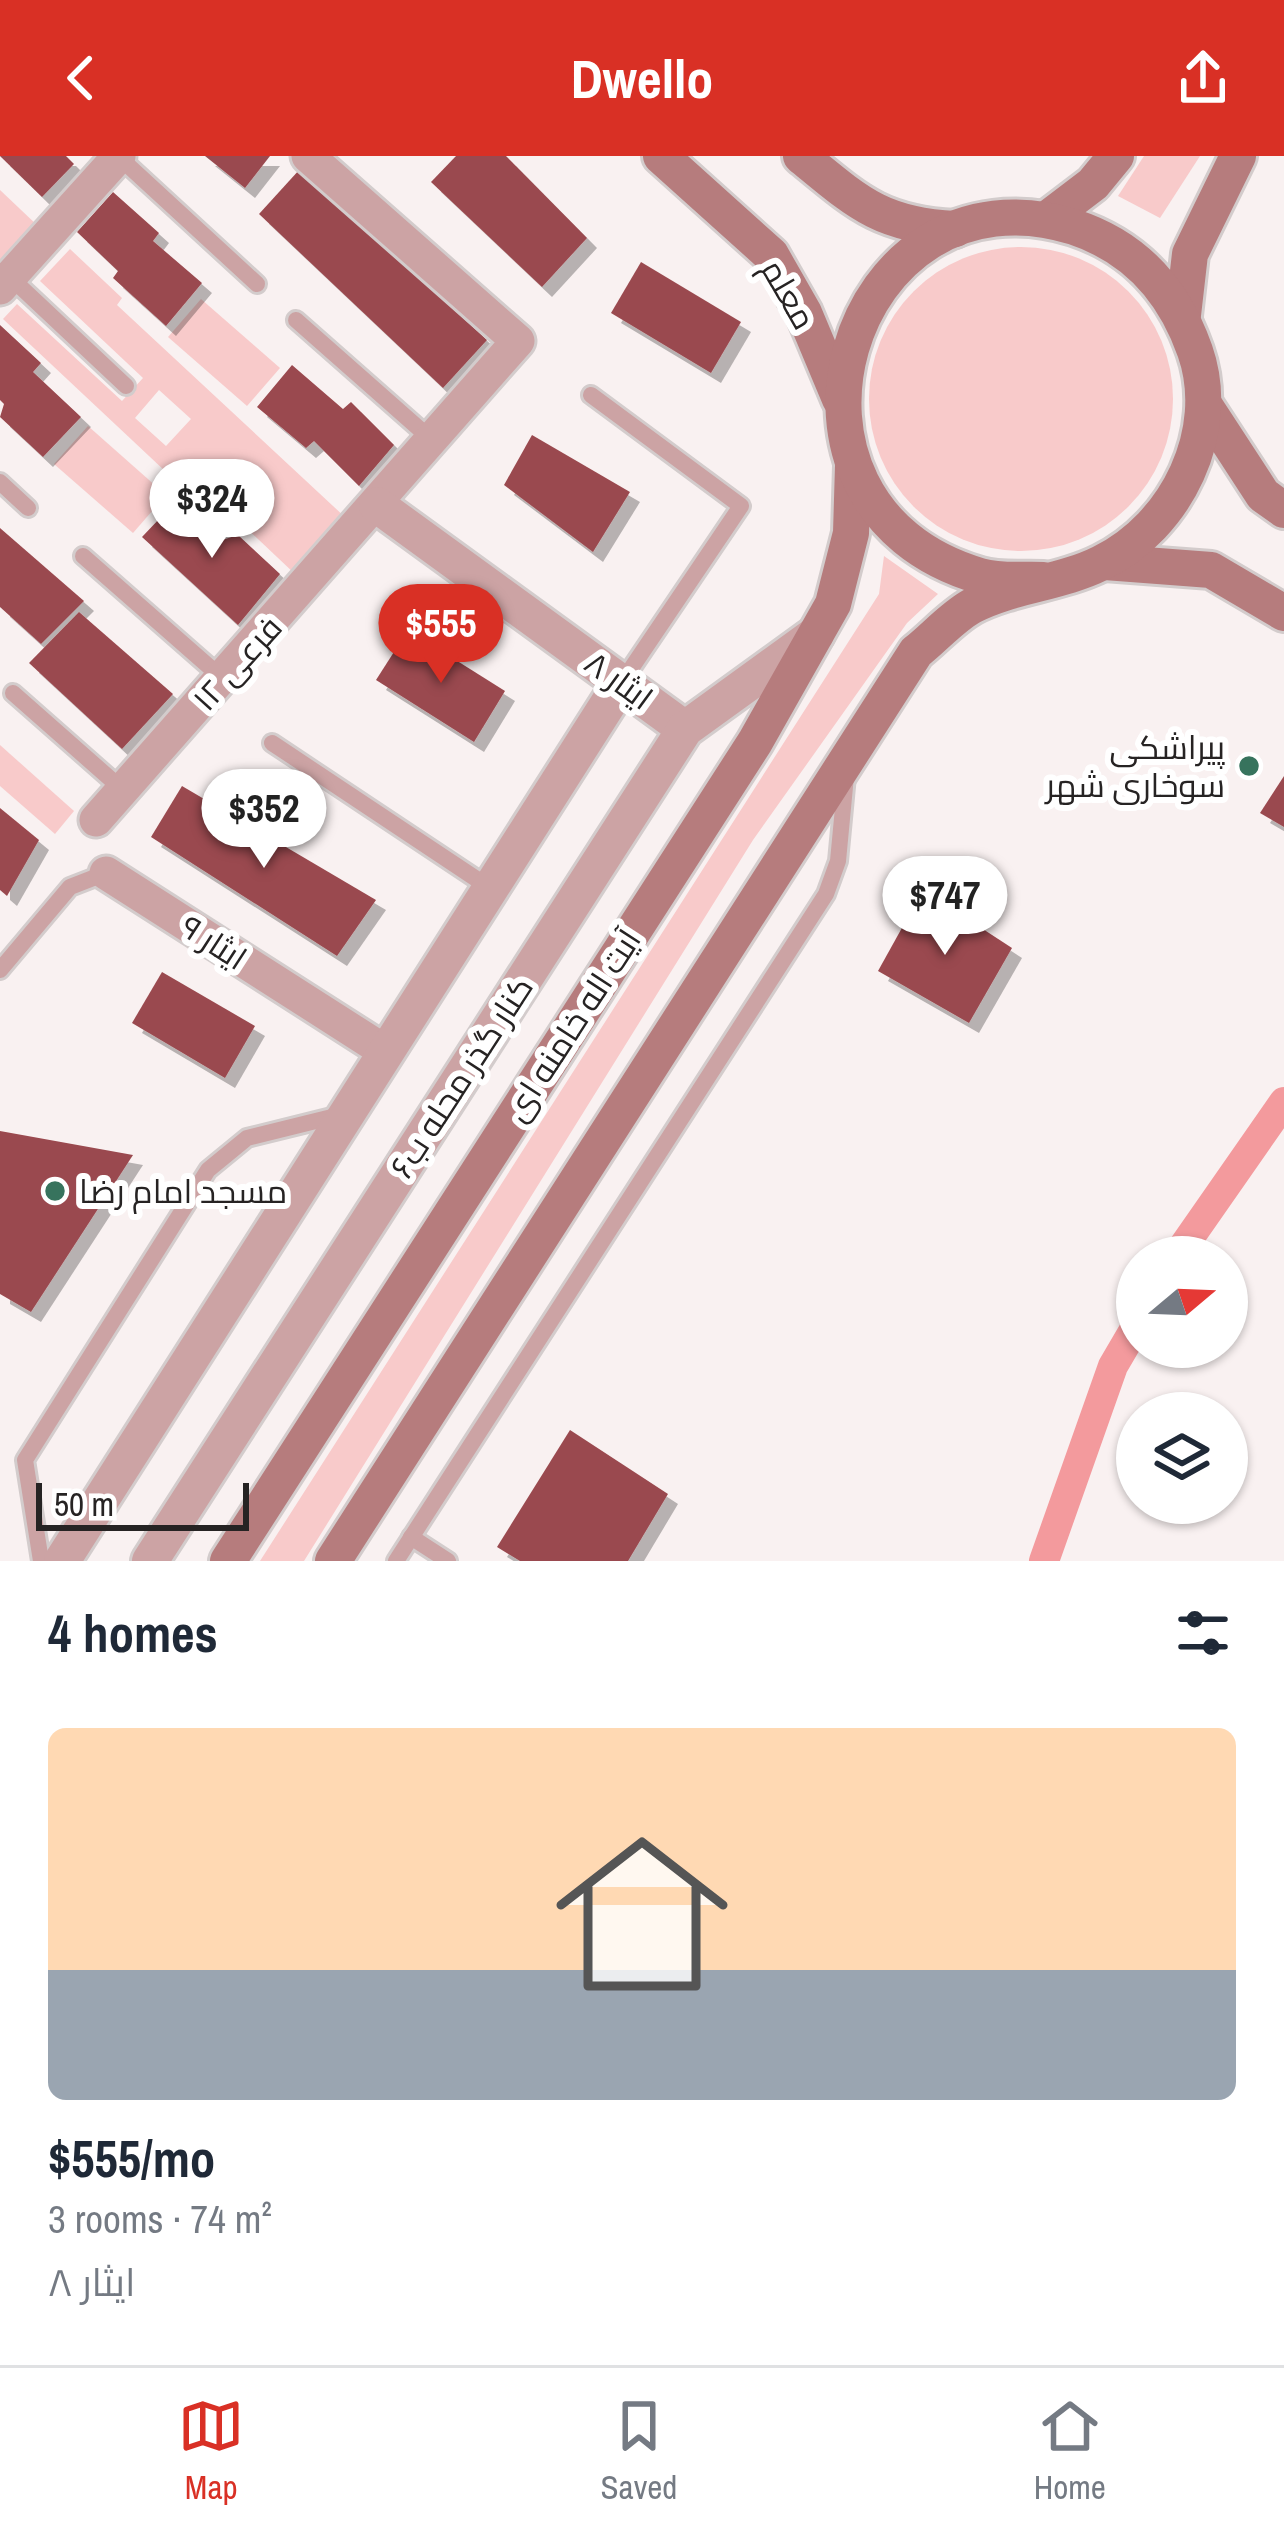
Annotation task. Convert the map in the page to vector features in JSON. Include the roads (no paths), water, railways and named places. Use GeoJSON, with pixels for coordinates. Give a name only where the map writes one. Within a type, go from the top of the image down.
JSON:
{"type":"FeatureCollection","features":[{"type":"Feature","properties":{"kind":"main road","name":"معلم"},"geometry":{"type":"LineString","coordinates":[[661,156],[771,255],[804,313],[840,400]]}},
{"type":"Feature","properties":{"kind":"main road"},"geometry":{"type":"LineString","coordinates":[[801,156],[872,214],[911,227],[955,230]]}},
{"type":"Feature","properties":{"kind":"main road"},"geometry":{"type":"LineString","coordinates":[[1048,219],[1093,184],[1116,156]]}},
{"type":"Feature","properties":{"kind":"main road"},"geometry":{"type":"LineString","coordinates":[[1183,315],[1190,254],[1238,156]]}},
{"type":"Feature","properties":{"kind":"main road"},"geometry":{"type":"LineString","coordinates":[[1043,580],[984,578],[929,556],[884,517],[853,466],[840,400],[848,346],[872,297],[908,256],[955,230],[1000,218],[1048,219],[1102,236],[1149,269],[1183,315],[1201,368],[1207,409],[1263,495],[1284,510]]}},
{"type":"Feature","properties":{"kind":"main road"},"geometry":{"type":"LineString","coordinates":[[333,1561],[916,652],[970,607],[1105,562],[1152,527],[1185,480],[1207,409]]}},
{"type":"Feature","properties":{"kind":"main road","name":"آیت اله خامنه ای"},"geometry":{"type":"LineString","coordinates":[[228,1561],[755,742],[817,634],[833,604],[851,533],[853,466]]}},
{"type":"Feature","properties":{"kind":"main road"},"geometry":{"type":"LineString","coordinates":[[1105,562],[1211,570],[1284,614]]}},
{"type":"Feature","properties":{"kind":"street"},"geometry":{"type":"LineString","coordinates":[[5,283],[119,156]]}},
{"type":"Feature","properties":{"kind":"street","name":"فرعی ۱۲"},"geometry":{"type":"LineString","coordinates":[[96,820],[518,341],[308,156]]}},
{"type":"Feature","properties":{"kind":"street","name":"ایثار ۸"},"geometry":{"type":"LineString","coordinates":[[377,505],[685,729]]}},
{"type":"Feature","properties":{"kind":"street","name":"کنار گذر محله ب۶"},"geometry":{"type":"LineString","coordinates":[[150,1561],[685,729],[817,634]]}},
{"type":"Feature","properties":{"kind":"street"},"geometry":{"type":"LineString","coordinates":[[62,1561],[622,682]]}},
{"type":"Feature","properties":{"kind":"street","name":"ایثار ۹"},"geometry":{"type":"LineString","coordinates":[[106,872],[386,1052]]}},
{"type":"Feature","properties":{"kind":"lane"},"geometry":{"type":"LineString","coordinates":[[119,156],[256,284]]}},
{"type":"Feature","properties":{"kind":"lane"},"geometry":{"type":"LineString","coordinates":[[5,283],[126,386]]}},
{"type":"Feature","properties":{"kind":"lane"},"geometry":{"type":"LineString","coordinates":[[296,320],[433,441]]}},
{"type":"Feature","properties":{"kind":"lane"},"geometry":{"type":"LineString","coordinates":[[591,395],[742,506],[622,682]]}},
{"type":"Feature","properties":{"kind":"lane"},"geometry":{"type":"LineString","coordinates":[[0,482],[28,508]]}},
{"type":"Feature","properties":{"kind":"lane"},"geometry":{"type":"LineString","coordinates":[[83,556],[223,678]]}},
{"type":"Feature","properties":{"kind":"lane"},"geometry":{"type":"LineString","coordinates":[[13,693],[123,790]]}},
{"type":"Feature","properties":{"kind":"lane"},"geometry":{"type":"LineString","coordinates":[[272,743],[490,888]]}},
{"type":"Feature","properties":{"kind":"lane"},"geometry":{"type":"LineString","coordinates":[[396,1561],[826,894],[838,861],[847,757]]}},
{"type":"Feature","properties":{"kind":"lane","name":"ایثار ۹"},"geometry":{"type":"LineString","coordinates":[[0,970],[70,887],[106,872]]}},
{"type":"Feature","properties":{"kind":"lane"},"geometry":{"type":"LineString","coordinates":[[41,1561],[25,1460],[208,1170],[247,1138],[347,1114]]}},
{"type":"Feature","properties":{"kind":"lane"},"geometry":{"type":"LineString","coordinates":[[411,1537],[448,1561]]}},
{"type":"Feature","properties":{"kind":"waterway"},"geometry":{"type":"LineString","coordinates":[[1191,1236],[1284,1102]]}},
{"type":"Feature","properties":{"kind":"waterway"},"geometry":{"type":"LineString","coordinates":[[1044,1561],[1116,1361]]}},
{"type":"Feature","properties":{"kind":"place","name":"پیراشکی سوخاری شهر"},"geometry":{"type":"Point","coordinates":[1249,766]}},
{"type":"Feature","properties":{"kind":"place","name":"مسجد امام رضا"},"geometry":{"type":"Point","coordinates":[55,1191]}}]}
